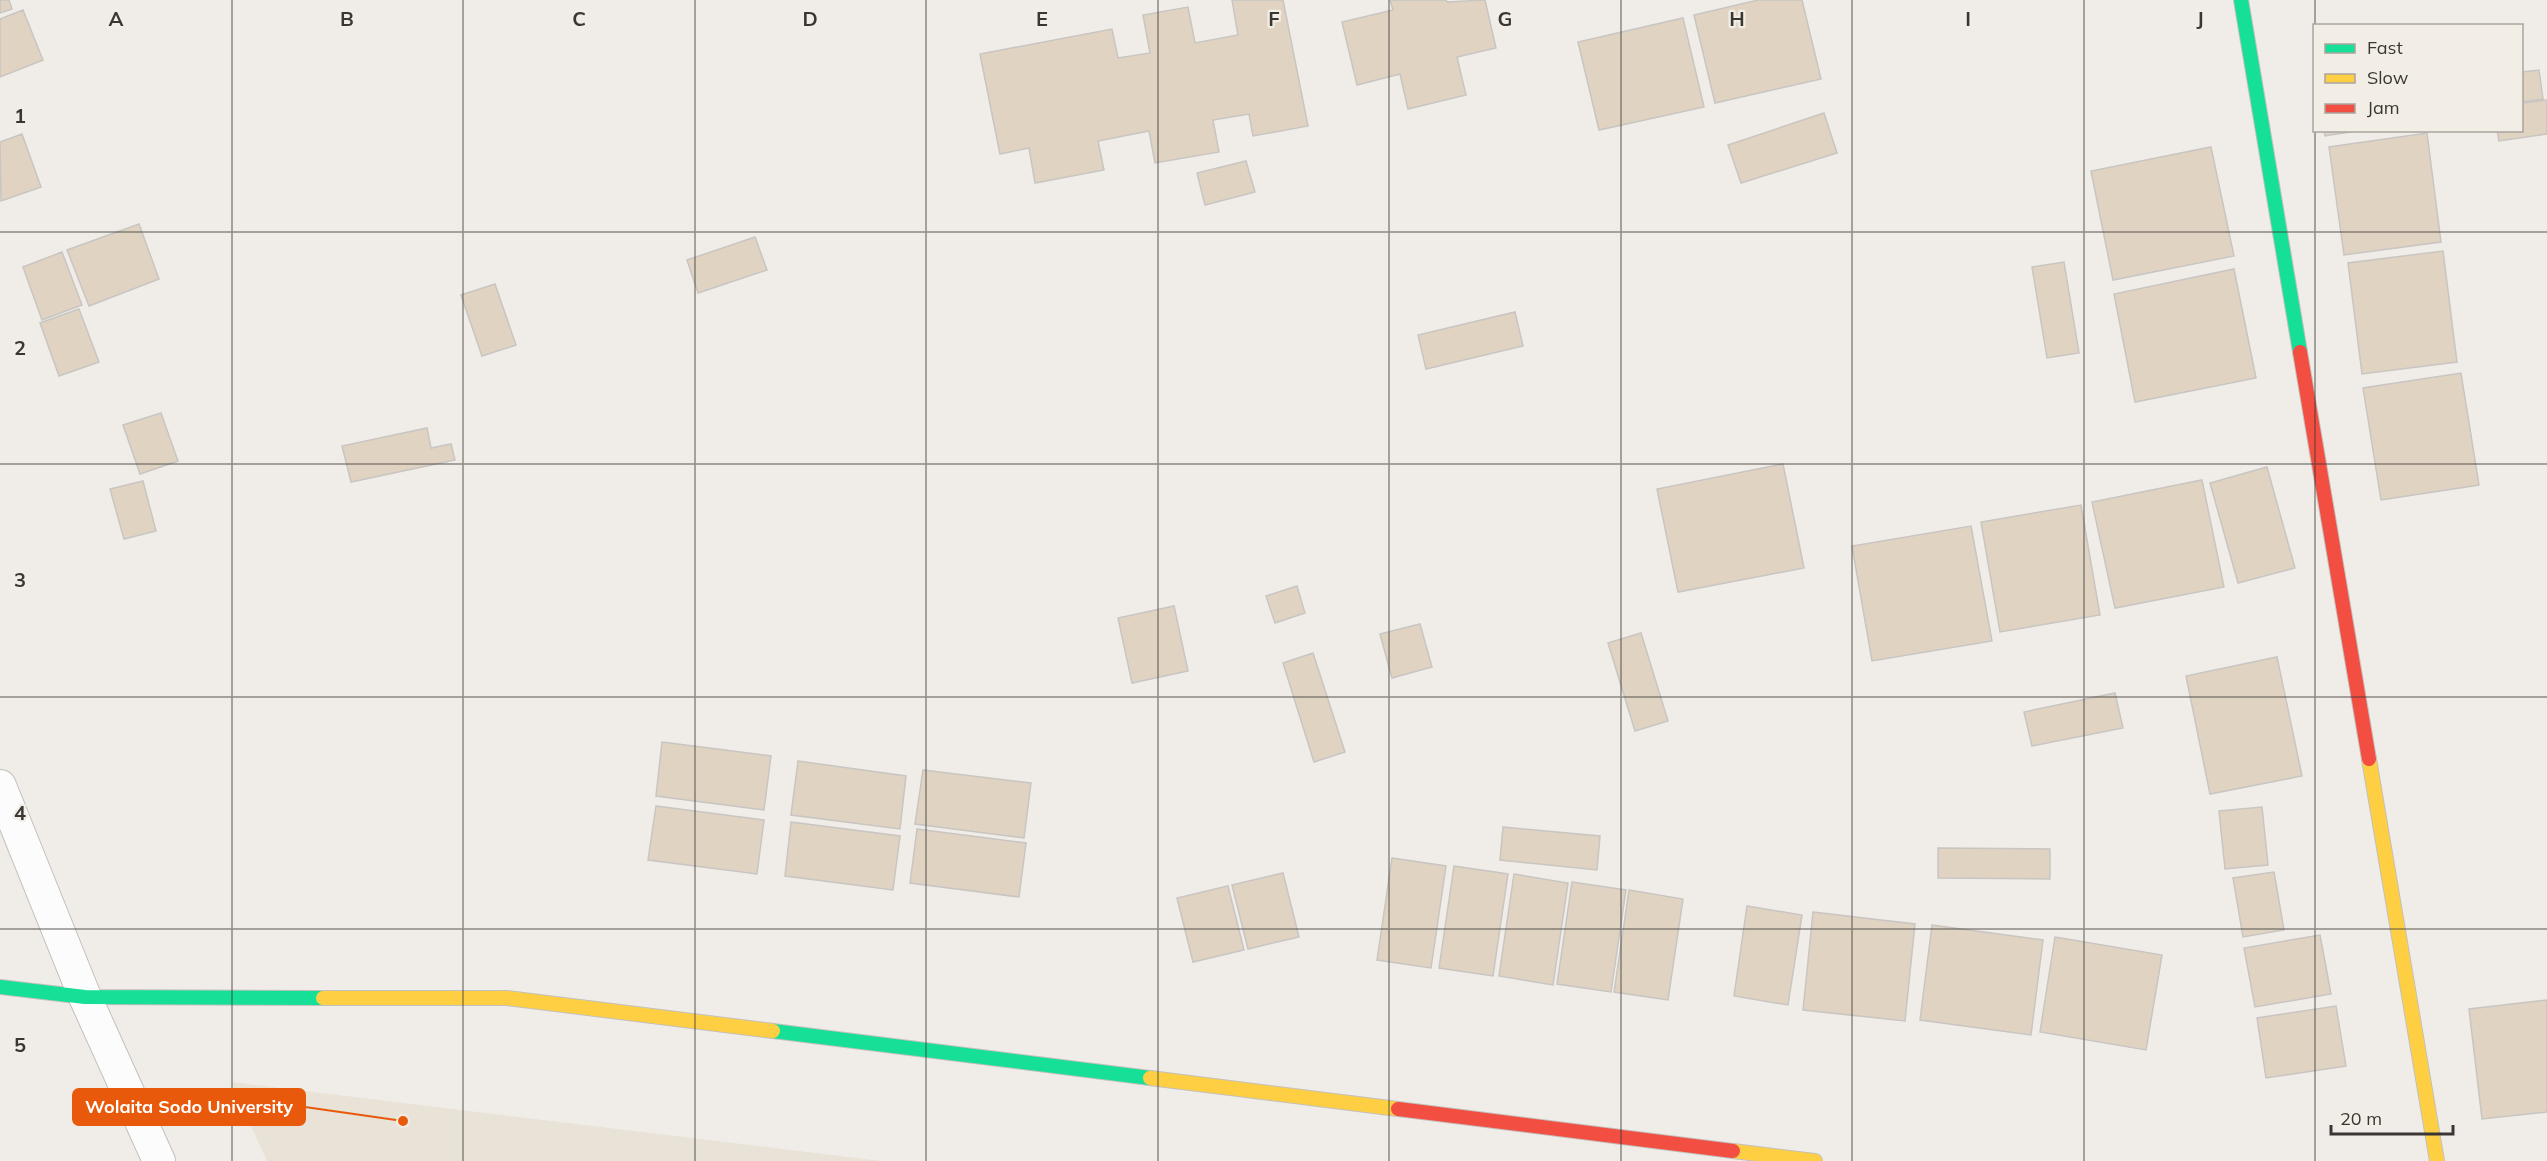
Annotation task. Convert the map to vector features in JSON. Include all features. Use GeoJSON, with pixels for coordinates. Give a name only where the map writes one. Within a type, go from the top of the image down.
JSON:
{"type":"FeatureCollection","features":[{"type":"Feature","properties":{"kind":"street"},"geometry":{"type":"LineString","coordinates":[[2241,0],[2437,1161]]}},
{"type":"Feature","properties":{"kind":"street"},"geometry":{"type":"LineString","coordinates":[[0,786],[85,997],[159,1161]]}},
{"type":"Feature","properties":{"kind":"street"},"geometry":{"type":"LineString","coordinates":[[0,987],[85,997],[507,998],[1815,1161]]}},
{"type":"Feature","properties":{"kind":"shaded area"},"geometry":{"type":"Polygon","coordinates":[[[231,1082],[881,1161],[267,1161],[231,1082]]]}},
{"type":"Feature","properties":{"kind":"building"},"geometry":{"type":"Polygon","coordinates":[[[0,0],[9,0],[12,9],[0,13],[0,0]]]}},
{"type":"Feature","properties":{"kind":"building"},"geometry":{"type":"Polygon","coordinates":[[[1232,0],[1283,0],[1308,126],[1253,136],[1249,114],[1213,120],[1219,152],[1155,163],[1149,131],[1098,141],[1104,170],[1035,183],[1029,148],[1000,154],[980,54],[1112,29],[1118,58],[1150,53],[1143,15],[1188,7],[1195,43],[1238,35],[1232,0]]]}},
{"type":"Feature","properties":{"kind":"building"},"geometry":{"type":"Polygon","coordinates":[[[1390,0],[1446,0],[1447,2],[1485,0],[1496,48],[1457,57],[1466,95],[1408,109],[1400,74],[1357,85],[1342,22],[1393,10],[1390,0]]]}},
{"type":"Feature","properties":{"kind":"building"},"geometry":{"type":"Polygon","coordinates":[[[1758,0],[1802,0],[1821,79],[1715,103],[1694,15],[1758,0]]]}},
{"type":"Feature","properties":{"kind":"building"},"geometry":{"type":"Polygon","coordinates":[[[23,10],[43,60],[0,77],[0,19],[23,10]]]}},
{"type":"Feature","properties":{"kind":"building"},"geometry":{"type":"Polygon","coordinates":[[[1683,18],[1704,107],[1599,130],[1578,42],[1683,18]]]}},
{"type":"Feature","properties":{"kind":"building"},"geometry":{"type":"Polygon","coordinates":[[[2539,70],[2543,99],[2523,102],[2523,72],[2539,70]]]}},
{"type":"Feature","properties":{"kind":"building"},"geometry":{"type":"Polygon","coordinates":[[[2547,100],[2547,134],[2499,141],[2497,132],[2523,132],[2523,103],[2547,100]]]}},
{"type":"Feature","properties":{"kind":"building"},"geometry":{"type":"Polygon","coordinates":[[[1824,113],[1837,153],[1741,183],[1728,145],[1824,113]]]}},
{"type":"Feature","properties":{"kind":"building"},"geometry":{"type":"Polygon","coordinates":[[[2324,132],[2350,132],[2325,136],[2324,132]]]}},
{"type":"Feature","properties":{"kind":"building"},"geometry":{"type":"Polygon","coordinates":[[[2427,133],[2441,242],[2344,255],[2329,147],[2427,133]]]}},
{"type":"Feature","properties":{"kind":"building"},"geometry":{"type":"Polygon","coordinates":[[[22,134],[41,187],[1,201],[0,142],[22,134]]]}},
{"type":"Feature","properties":{"kind":"building"},"geometry":{"type":"Polygon","coordinates":[[[2211,147],[2234,256],[2113,280],[2091,171],[2211,147]]]}},
{"type":"Feature","properties":{"kind":"building"},"geometry":{"type":"Polygon","coordinates":[[[1246,161],[1255,192],[1205,205],[1197,173],[1246,161]]]}},
{"type":"Feature","properties":{"kind":"building"},"geometry":{"type":"Polygon","coordinates":[[[139,224],[159,279],[89,306],[67,250],[139,224]]]}},
{"type":"Feature","properties":{"kind":"building"},"geometry":{"type":"Polygon","coordinates":[[[755,237],[767,270],[698,293],[687,260],[755,237]]]}},
{"type":"Feature","properties":{"kind":"building"},"geometry":{"type":"Polygon","coordinates":[[[2443,251],[2457,362],[2362,374],[2348,263],[2443,251]]]}},
{"type":"Feature","properties":{"kind":"building"},"geometry":{"type":"Polygon","coordinates":[[[62,252],[82,305],[42,320],[23,267],[62,252]]]}},
{"type":"Feature","properties":{"kind":"building"},"geometry":{"type":"Polygon","coordinates":[[[2064,262],[2079,353],[2047,358],[2032,267],[2064,262]]]}},
{"type":"Feature","properties":{"kind":"building"},"geometry":{"type":"Polygon","coordinates":[[[2234,269],[2256,378],[2135,402],[2114,294],[2234,269]]]}},
{"type":"Feature","properties":{"kind":"building"},"geometry":{"type":"Polygon","coordinates":[[[495,284],[516,345],[482,356],[461,295],[495,284]]]}},
{"type":"Feature","properties":{"kind":"building"},"geometry":{"type":"Polygon","coordinates":[[[79,309],[99,362],[59,376],[40,323],[79,309]]]}},
{"type":"Feature","properties":{"kind":"building"},"geometry":{"type":"Polygon","coordinates":[[[1515,312],[1523,346],[1426,369],[1418,335],[1515,312]]]}},
{"type":"Feature","properties":{"kind":"building"},"geometry":{"type":"Polygon","coordinates":[[[2461,373],[2479,485],[2381,500],[2363,388],[2461,373]]]}},
{"type":"Feature","properties":{"kind":"building"},"geometry":{"type":"Polygon","coordinates":[[[161,413],[178,461],[140,474],[123,425],[161,413]]]}},
{"type":"Feature","properties":{"kind":"building"},"geometry":{"type":"Polygon","coordinates":[[[427,428],[431,448],[451,444],[455,460],[351,482],[342,446],[427,428]]]}},
{"type":"Feature","properties":{"kind":"building"},"geometry":{"type":"Polygon","coordinates":[[[1783,464],[1804,568],[1678,592],[1657,489],[1783,464]]]}},
{"type":"Feature","properties":{"kind":"building"},"geometry":{"type":"Polygon","coordinates":[[[2267,467],[2295,568],[2238,583],[2210,483],[2267,467]]]}},
{"type":"Feature","properties":{"kind":"building"},"geometry":{"type":"Polygon","coordinates":[[[2202,480],[2224,587],[2115,608],[2092,502],[2202,480]]]}},
{"type":"Feature","properties":{"kind":"building"},"geometry":{"type":"Polygon","coordinates":[[[143,481],[156,531],[124,539],[110,489],[143,481]]]}},
{"type":"Feature","properties":{"kind":"building"},"geometry":{"type":"Polygon","coordinates":[[[2081,505],[2100,615],[2000,632],[1981,522],[2081,505]]]}},
{"type":"Feature","properties":{"kind":"building"},"geometry":{"type":"Polygon","coordinates":[[[1971,526],[1992,641],[1872,661],[1852,546],[1971,526]]]}},
{"type":"Feature","properties":{"kind":"building"},"geometry":{"type":"Polygon","coordinates":[[[1297,586],[1305,613],[1275,623],[1266,596],[1297,586]]]}},
{"type":"Feature","properties":{"kind":"building"},"geometry":{"type":"Polygon","coordinates":[[[1174,606],[1188,671],[1132,683],[1118,618],[1174,606]]]}},
{"type":"Feature","properties":{"kind":"building"},"geometry":{"type":"Polygon","coordinates":[[[1420,624],[1432,667],[1392,678],[1380,634],[1420,624]]]}},
{"type":"Feature","properties":{"kind":"building"},"geometry":{"type":"Polygon","coordinates":[[[1641,633],[1668,721],[1635,731],[1608,643],[1641,633]]]}},
{"type":"Feature","properties":{"kind":"building"},"geometry":{"type":"Polygon","coordinates":[[[1313,653],[1345,752],[1314,762],[1283,663],[1313,653]]]}},
{"type":"Feature","properties":{"kind":"building"},"geometry":{"type":"Polygon","coordinates":[[[2277,657],[2302,776],[2210,794],[2186,676],[2277,657]]]}},
{"type":"Feature","properties":{"kind":"building"},"geometry":{"type":"Polygon","coordinates":[[[2115,693],[2123,728],[2032,746],[2024,712],[2115,693]]]}},
{"type":"Feature","properties":{"kind":"building"},"geometry":{"type":"Polygon","coordinates":[[[662,742],[771,756],[764,810],[656,796],[662,742]]]}},
{"type":"Feature","properties":{"kind":"building"},"geometry":{"type":"Polygon","coordinates":[[[798,761],[906,776],[900,829],[791,815],[798,761]]]}},
{"type":"Feature","properties":{"kind":"building"},"geometry":{"type":"Polygon","coordinates":[[[923,770],[1031,783],[1024,838],[915,824],[923,770]]]}},
{"type":"Feature","properties":{"kind":"building"},"geometry":{"type":"Polygon","coordinates":[[[656,806],[764,820],[757,874],[648,860],[656,806]]]}},
{"type":"Feature","properties":{"kind":"building"},"geometry":{"type":"Polygon","coordinates":[[[2262,807],[2268,865],[2225,869],[2219,811],[2262,807]]]}},
{"type":"Feature","properties":{"kind":"building"},"geometry":{"type":"Polygon","coordinates":[[[791,822],[900,836],[893,890],[785,876],[791,822]]]}},
{"type":"Feature","properties":{"kind":"building"},"geometry":{"type":"Polygon","coordinates":[[[1503,827],[1600,836],[1597,870],[1500,860],[1503,827]]]}},
{"type":"Feature","properties":{"kind":"building"},"geometry":{"type":"Polygon","coordinates":[[[917,829],[1026,843],[1019,897],[910,883],[917,829]]]}},
{"type":"Feature","properties":{"kind":"building"},"geometry":{"type":"Polygon","coordinates":[[[1938,848],[2050,849],[2050,879],[1938,878],[1938,848]]]}},
{"type":"Feature","properties":{"kind":"building"},"geometry":{"type":"Polygon","coordinates":[[[1392,858],[1446,866],[1431,968],[1377,960],[1392,858]]]}},
{"type":"Feature","properties":{"kind":"building"},"geometry":{"type":"Polygon","coordinates":[[[1454,866],[1508,874],[1493,976],[1439,968],[1454,866]]]}},
{"type":"Feature","properties":{"kind":"building"},"geometry":{"type":"Polygon","coordinates":[[[2274,872],[2284,930],[2243,937],[2233,878],[2274,872]]]}},
{"type":"Feature","properties":{"kind":"building"},"geometry":{"type":"Polygon","coordinates":[[[1283,873],[1299,937],[1248,949],[1232,885],[1283,873]]]}},
{"type":"Feature","properties":{"kind":"building"},"geometry":{"type":"Polygon","coordinates":[[[1514,874],[1568,883],[1553,985],[1499,976],[1514,874]]]}},
{"type":"Feature","properties":{"kind":"building"},"geometry":{"type":"Polygon","coordinates":[[[1572,882],[1626,890],[1611,992],[1557,984],[1572,882]]]}},
{"type":"Feature","properties":{"kind":"building"},"geometry":{"type":"Polygon","coordinates":[[[1228,886],[1244,950],[1193,962],[1177,898],[1228,886]]]}},
{"type":"Feature","properties":{"kind":"building"},"geometry":{"type":"Polygon","coordinates":[[[1629,890],[1683,899],[1668,1000],[1614,992],[1629,890]]]}},
{"type":"Feature","properties":{"kind":"building"},"geometry":{"type":"Polygon","coordinates":[[[1747,906],[1802,915],[1788,1005],[1734,996],[1747,906]]]}},
{"type":"Feature","properties":{"kind":"building"},"geometry":{"type":"Polygon","coordinates":[[[1813,912],[1915,924],[1905,1021],[1803,1010],[1813,912]]]}},
{"type":"Feature","properties":{"kind":"building"},"geometry":{"type":"Polygon","coordinates":[[[1932,925],[2043,940],[2031,1035],[1920,1020],[1932,925]]]}},
{"type":"Feature","properties":{"kind":"building"},"geometry":{"type":"Polygon","coordinates":[[[2320,935],[2331,994],[2255,1007],[2244,948],[2320,935]]]}},
{"type":"Feature","properties":{"kind":"building"},"geometry":{"type":"Polygon","coordinates":[[[2055,937],[2162,955],[2146,1050],[2040,1032],[2055,937]]]}},
{"type":"Feature","properties":{"kind":"building"},"geometry":{"type":"Polygon","coordinates":[[[2547,1000],[2547,1112],[2482,1119],[2469,1009],[2547,1000]]]}},
{"type":"Feature","properties":{"kind":"building"},"geometry":{"type":"Polygon","coordinates":[[[2336,1006],[2346,1066],[2266,1078],[2257,1018],[2336,1006]]]}},
{"type":"Feature","properties":{"kind":"traffic: fast"},"geometry":{"type":"LineString","coordinates":[[2241,0],[2300,352]]}},
{"type":"Feature","properties":{"kind":"traffic: fast"},"geometry":{"type":"LineString","coordinates":[[0,987],[85,997],[323,998]]}},
{"type":"Feature","properties":{"kind":"traffic: fast"},"geometry":{"type":"LineString","coordinates":[[773,1031],[1150,1078]]}},
{"type":"Feature","properties":{"kind":"traffic: slow"},"geometry":{"type":"LineString","coordinates":[[2369,759],[2437,1161]]}},
{"type":"Feature","properties":{"kind":"traffic: slow"},"geometry":{"type":"LineString","coordinates":[[323,998],[507,998],[773,1031]]}},
{"type":"Feature","properties":{"kind":"traffic: slow"},"geometry":{"type":"LineString","coordinates":[[1150,1078],[1398,1109]]}},
{"type":"Feature","properties":{"kind":"traffic: slow"},"geometry":{"type":"LineString","coordinates":[[1733,1151],[1815,1161]]}},
{"type":"Feature","properties":{"kind":"traffic: jam"},"geometry":{"type":"LineString","coordinates":[[2300,352],[2369,759]]}},
{"type":"Feature","properties":{"kind":"traffic: jam"},"geometry":{"type":"LineString","coordinates":[[1398,1109],[1733,1151]]}},
{"type":"Feature","properties":{"kind":"place","name":"Wolaita Sodo University"},"geometry":{"type":"Point","coordinates":[403,1121]}}]}
